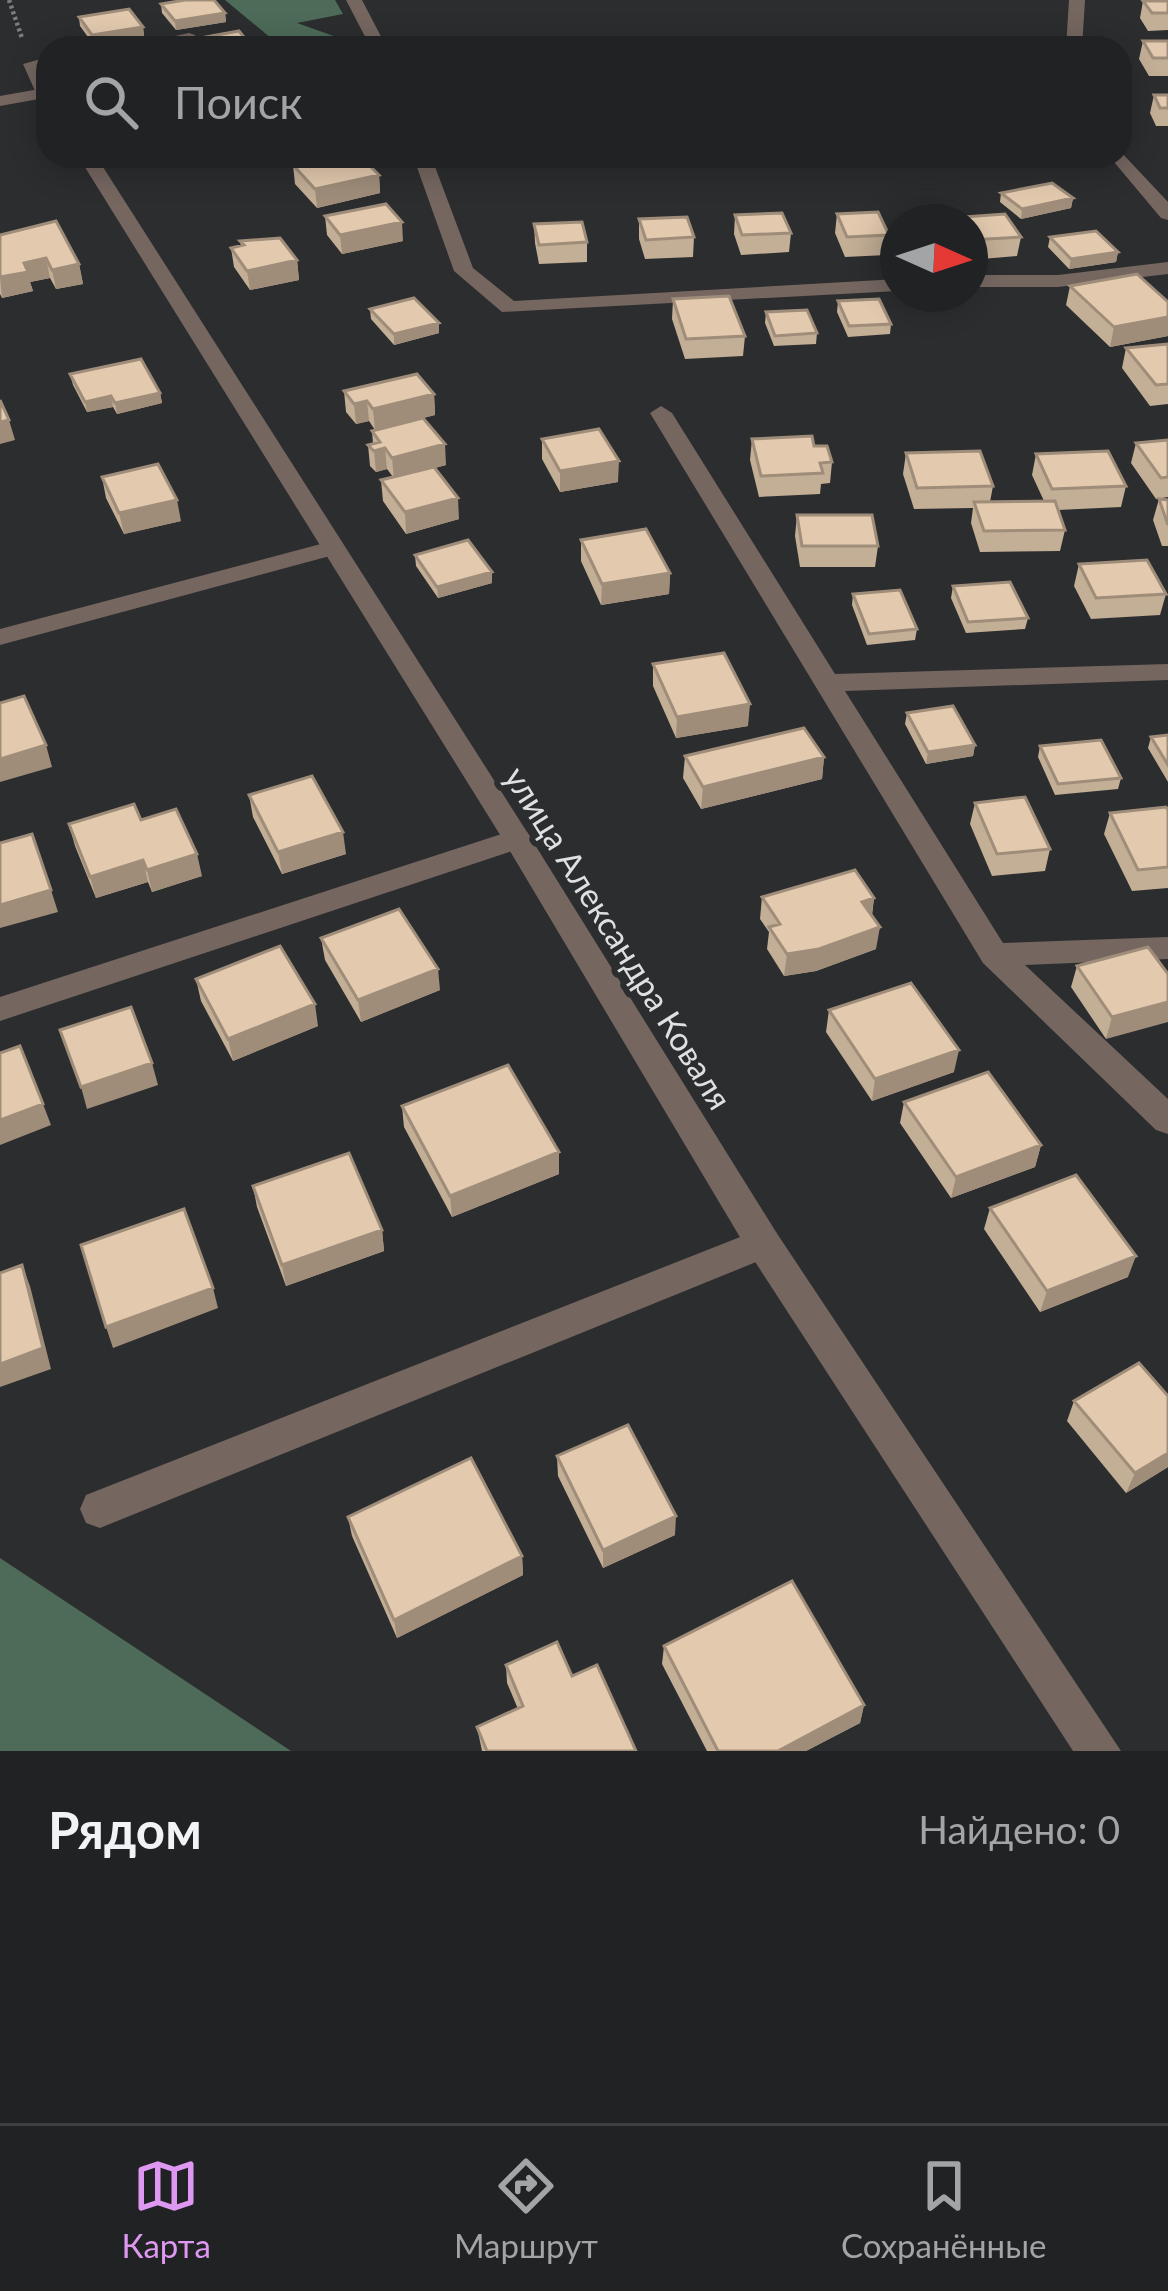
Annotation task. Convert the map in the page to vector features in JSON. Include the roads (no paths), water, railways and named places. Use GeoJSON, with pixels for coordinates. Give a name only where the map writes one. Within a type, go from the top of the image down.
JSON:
{"type":"FeatureCollection","features":[{"type":"Feature","properties":{"kind":"street"},"geometry":{"type":"LineString","coordinates":[[354,0],[373,36]]}},
{"type":"Feature","properties":{"kind":"street"},"geometry":{"type":"LineString","coordinates":[[1075,36],[1077,0]]}},
{"type":"Feature","properties":{"kind":"street"},"geometry":{"type":"LineString","coordinates":[[0,101],[36,97]]}},
{"type":"Feature","properties":{"kind":"street","name":"улица Александра Коваля"},"geometry":{"type":"LineString","coordinates":[[94,168],[517,839],[763,1243],[1099,1751]]}},
{"type":"Feature","properties":{"kind":"street"},"geometry":{"type":"LineString","coordinates":[[426,168],[464,271],[508,308],[880,286]]}},
{"type":"Feature","properties":{"kind":"street"},"geometry":{"type":"LineString","coordinates":[[1128,168],[1168,214]]}},
{"type":"Feature","properties":{"kind":"street"},"geometry":{"type":"LineString","coordinates":[[988,281],[1058,280],[1168,268]]}},
{"type":"Feature","properties":{"kind":"street"},"geometry":{"type":"LineString","coordinates":[[661,413],[994,955],[1168,1120]]}},
{"type":"Feature","properties":{"kind":"street"},"geometry":{"type":"LineString","coordinates":[[0,637],[332,548]]}},
{"type":"Feature","properties":{"kind":"street"},"geometry":{"type":"LineString","coordinates":[[825,683],[1168,672]]}},
{"type":"Feature","properties":{"kind":"street"},"geometry":{"type":"LineString","coordinates":[[0,1009],[517,839]]}},
{"type":"Feature","properties":{"kind":"street"},"geometry":{"type":"LineString","coordinates":[[994,955],[1168,948]]}},
{"type":"Feature","properties":{"kind":"street"},"geometry":{"type":"LineString","coordinates":[[100,1509],[763,1243]]}}]}
